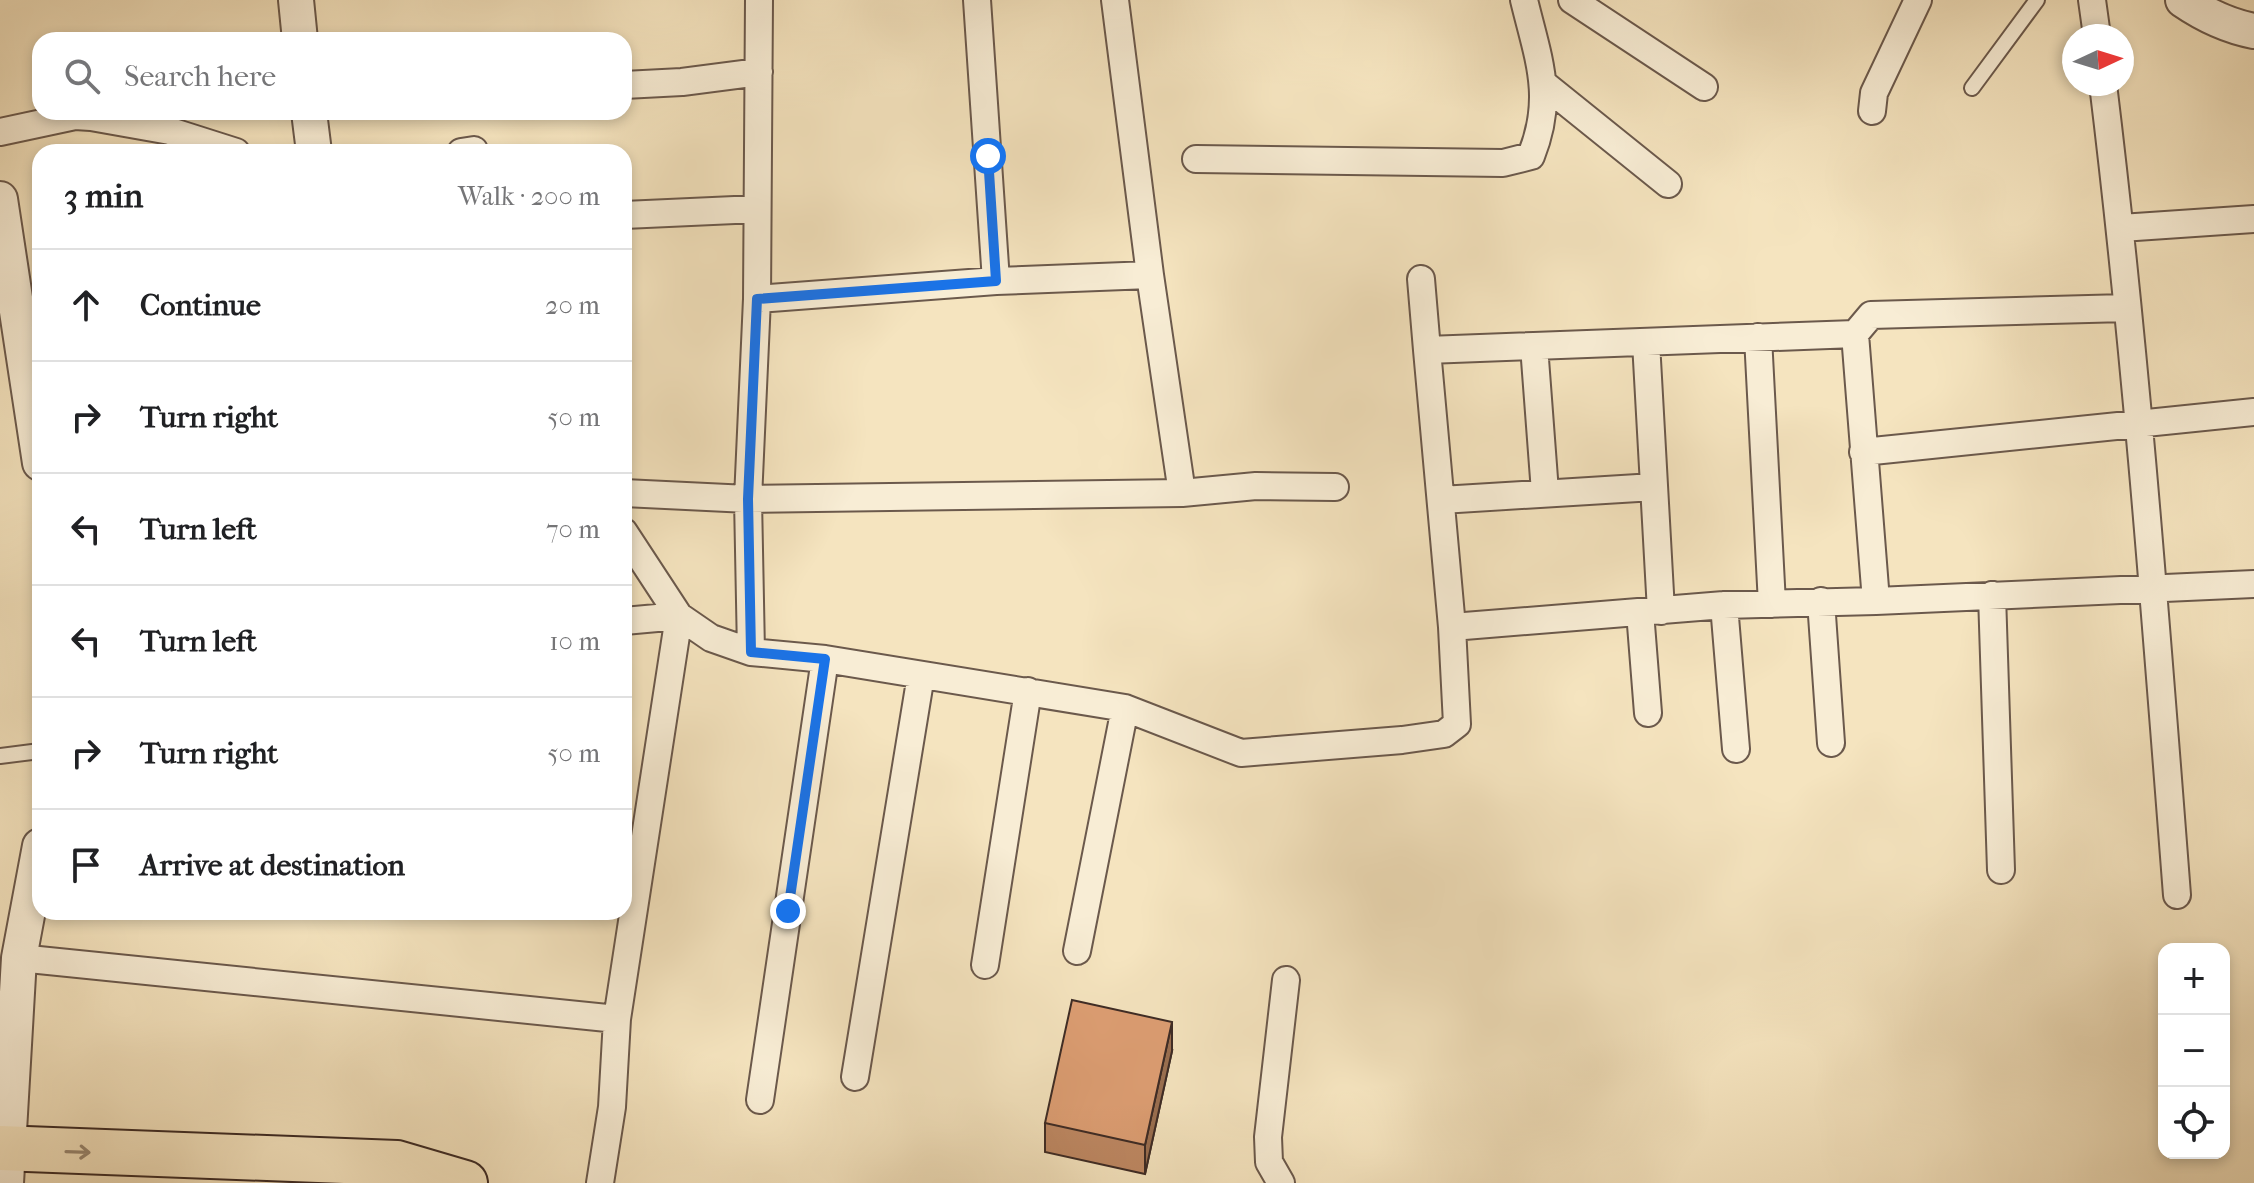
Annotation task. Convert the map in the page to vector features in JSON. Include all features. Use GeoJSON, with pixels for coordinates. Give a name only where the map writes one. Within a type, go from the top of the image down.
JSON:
{"type":"FeatureCollection","features":[{"type":"Feature","properties":{"kind":"highway"},"geometry":{"type":"LineString","coordinates":[[5,1160],[397,1163],[465,1183]]}},
{"type":"Feature","properties":{"kind":"street"},"geometry":{"type":"LineString","coordinates":[[296,0],[299,32]]}},
{"type":"Feature","properties":{"kind":"street"},"geometry":{"type":"LineString","coordinates":[[751,652],[748,499],[757,299],[759,0]]}},
{"type":"Feature","properties":{"kind":"street"},"geometry":{"type":"LineString","coordinates":[[977,0],[996,281]]}},
{"type":"Feature","properties":{"kind":"street"},"geometry":{"type":"LineString","coordinates":[[1115,0],[1182,493]]}},
{"type":"Feature","properties":{"kind":"street"},"geometry":{"type":"LineString","coordinates":[[1196,159],[1503,163],[1531,156],[1539,135],[1545,85],[1524,0]]}},
{"type":"Feature","properties":{"kind":"street"},"geometry":{"type":"LineString","coordinates":[[1572,0],[1704,87]]}},
{"type":"Feature","properties":{"kind":"street"},"geometry":{"type":"LineString","coordinates":[[1872,111],[1874,93],[1918,0]]}},
{"type":"Feature","properties":{"kind":"street"},"geometry":{"type":"LineString","coordinates":[[2092,0],[2095,24]]}},
{"type":"Feature","properties":{"kind":"street"},"geometry":{"type":"LineString","coordinates":[[2183,0],[2202,13],[2254,31]]}},
{"type":"Feature","properties":{"kind":"street"},"geometry":{"type":"LineString","coordinates":[[632,85],[759,72]]}},
{"type":"Feature","properties":{"kind":"street"},"geometry":{"type":"LineString","coordinates":[[1545,85],[1668,184]]}},
{"type":"Feature","properties":{"kind":"street"},"geometry":{"type":"LineString","coordinates":[[2104,96],[2140,424],[2177,895]]}},
{"type":"Feature","properties":{"kind":"street"},"geometry":{"type":"LineString","coordinates":[[0,132],[56,120]]}},
{"type":"Feature","properties":{"kind":"street"},"geometry":{"type":"LineString","coordinates":[[108,120],[170,131],[211,144]]}},
{"type":"Feature","properties":{"kind":"street"},"geometry":{"type":"LineString","coordinates":[[310,120],[313,144]]}},
{"type":"Feature","properties":{"kind":"street"},"geometry":{"type":"LineString","coordinates":[[0,199],[3,248],[32,417]]}},
{"type":"Feature","properties":{"kind":"street"},"geometry":{"type":"LineString","coordinates":[[632,215],[757,209]]}},
{"type":"Feature","properties":{"kind":"street"},"geometry":{"type":"LineString","coordinates":[[2121,228],[2254,219]]}},
{"type":"Feature","properties":{"kind":"street"},"geometry":{"type":"LineString","coordinates":[[757,299],[996,281],[1150,275]]}},
{"type":"Feature","properties":{"kind":"street"},"geometry":{"type":"LineString","coordinates":[[632,544],[679,616],[711,638],[751,652],[825,659],[1125,708],[1241,753],[1444,734],[1457,724],[1452,627],[1421,279]]}},
{"type":"Feature","properties":{"kind":"street"},"geometry":{"type":"LineString","coordinates":[[1876,601],[1855,334],[1871,315],[2126,308]]}},
{"type":"Feature","properties":{"kind":"street"},"geometry":{"type":"LineString","coordinates":[[1427,350],[1855,334]]}},
{"type":"Feature","properties":{"kind":"street"},"geometry":{"type":"LineString","coordinates":[[1758,337],[1772,604]]}},
{"type":"Feature","properties":{"kind":"street"},"geometry":{"type":"LineString","coordinates":[[1646,342],[1654,487],[1648,713]]}},
{"type":"Feature","properties":{"kind":"street"},"geometry":{"type":"LineString","coordinates":[[1534,346],[1545,492]]}},
{"type":"Feature","properties":{"kind":"street"},"geometry":{"type":"LineString","coordinates":[[1863,452],[2254,412]]}},
{"type":"Feature","properties":{"kind":"street"},"geometry":{"type":"LineString","coordinates":[[632,493],[748,499],[1182,493],[1256,486],[1335,487]]}},
{"type":"Feature","properties":{"kind":"street"},"geometry":{"type":"LineString","coordinates":[[1441,500],[1654,487]]}},
{"type":"Feature","properties":{"kind":"street"},"geometry":{"type":"LineString","coordinates":[[1452,627],[1724,605],[2254,584]]}},
{"type":"Feature","properties":{"kind":"street"},"geometry":{"type":"LineString","coordinates":[[1992,595],[2001,870]]}},
{"type":"Feature","properties":{"kind":"street"},"geometry":{"type":"LineString","coordinates":[[1821,601],[1831,743]]}},
{"type":"Feature","properties":{"kind":"street"},"geometry":{"type":"LineString","coordinates":[[1724,605],[1736,749]]}},
{"type":"Feature","properties":{"kind":"street"},"geometry":{"type":"LineString","coordinates":[[632,620],[679,616]]}},
{"type":"Feature","properties":{"kind":"street"},"geometry":{"type":"LineString","coordinates":[[632,860],[637,807],[679,616]]}},
{"type":"Feature","properties":{"kind":"street"},"geometry":{"type":"LineString","coordinates":[[760,1100],[825,659]]}},
{"type":"Feature","properties":{"kind":"street"},"geometry":{"type":"LineString","coordinates":[[855,1077],[921,675]]}},
{"type":"Feature","properties":{"kind":"street"},"geometry":{"type":"LineString","coordinates":[[985,965],[1028,691]]}},
{"type":"Feature","properties":{"kind":"street"},"geometry":{"type":"LineString","coordinates":[[1077,951],[1125,708]]}},
{"type":"Feature","properties":{"kind":"street"},"geometry":{"type":"LineString","coordinates":[[5,1160],[19,958],[32,889]]}},
{"type":"Feature","properties":{"kind":"street"},"geometry":{"type":"LineString","coordinates":[[600,1183],[612,1107],[626,920]]}},
{"type":"Feature","properties":{"kind":"street"},"geometry":{"type":"LineString","coordinates":[[19,958],[617,1019]]}},
{"type":"Feature","properties":{"kind":"street"},"geometry":{"type":"LineString","coordinates":[[1281,1183],[1269,1162],[1268,1137],[1286,980]]}},
{"type":"Feature","properties":{"kind":"lane"},"geometry":{"type":"LineString","coordinates":[[1972,88],[2037,0]]}},
{"type":"Feature","properties":{"kind":"lane"},"geometry":{"type":"LineString","coordinates":[[0,756],[32,752]]}},
{"type":"Feature","properties":{"kind":"building"},"geometry":{"type":"Polygon","coordinates":[[[1072,1000],[1172,1022],[1145,1145],[1045,1123],[1072,1000]]]}},
{"type":"Feature","properties":{"kind":"route"},"geometry":{"type":"LineString","coordinates":[[788,911],[825,659],[751,652],[748,499],[757,299],[996,281],[988,156]]}}]}
